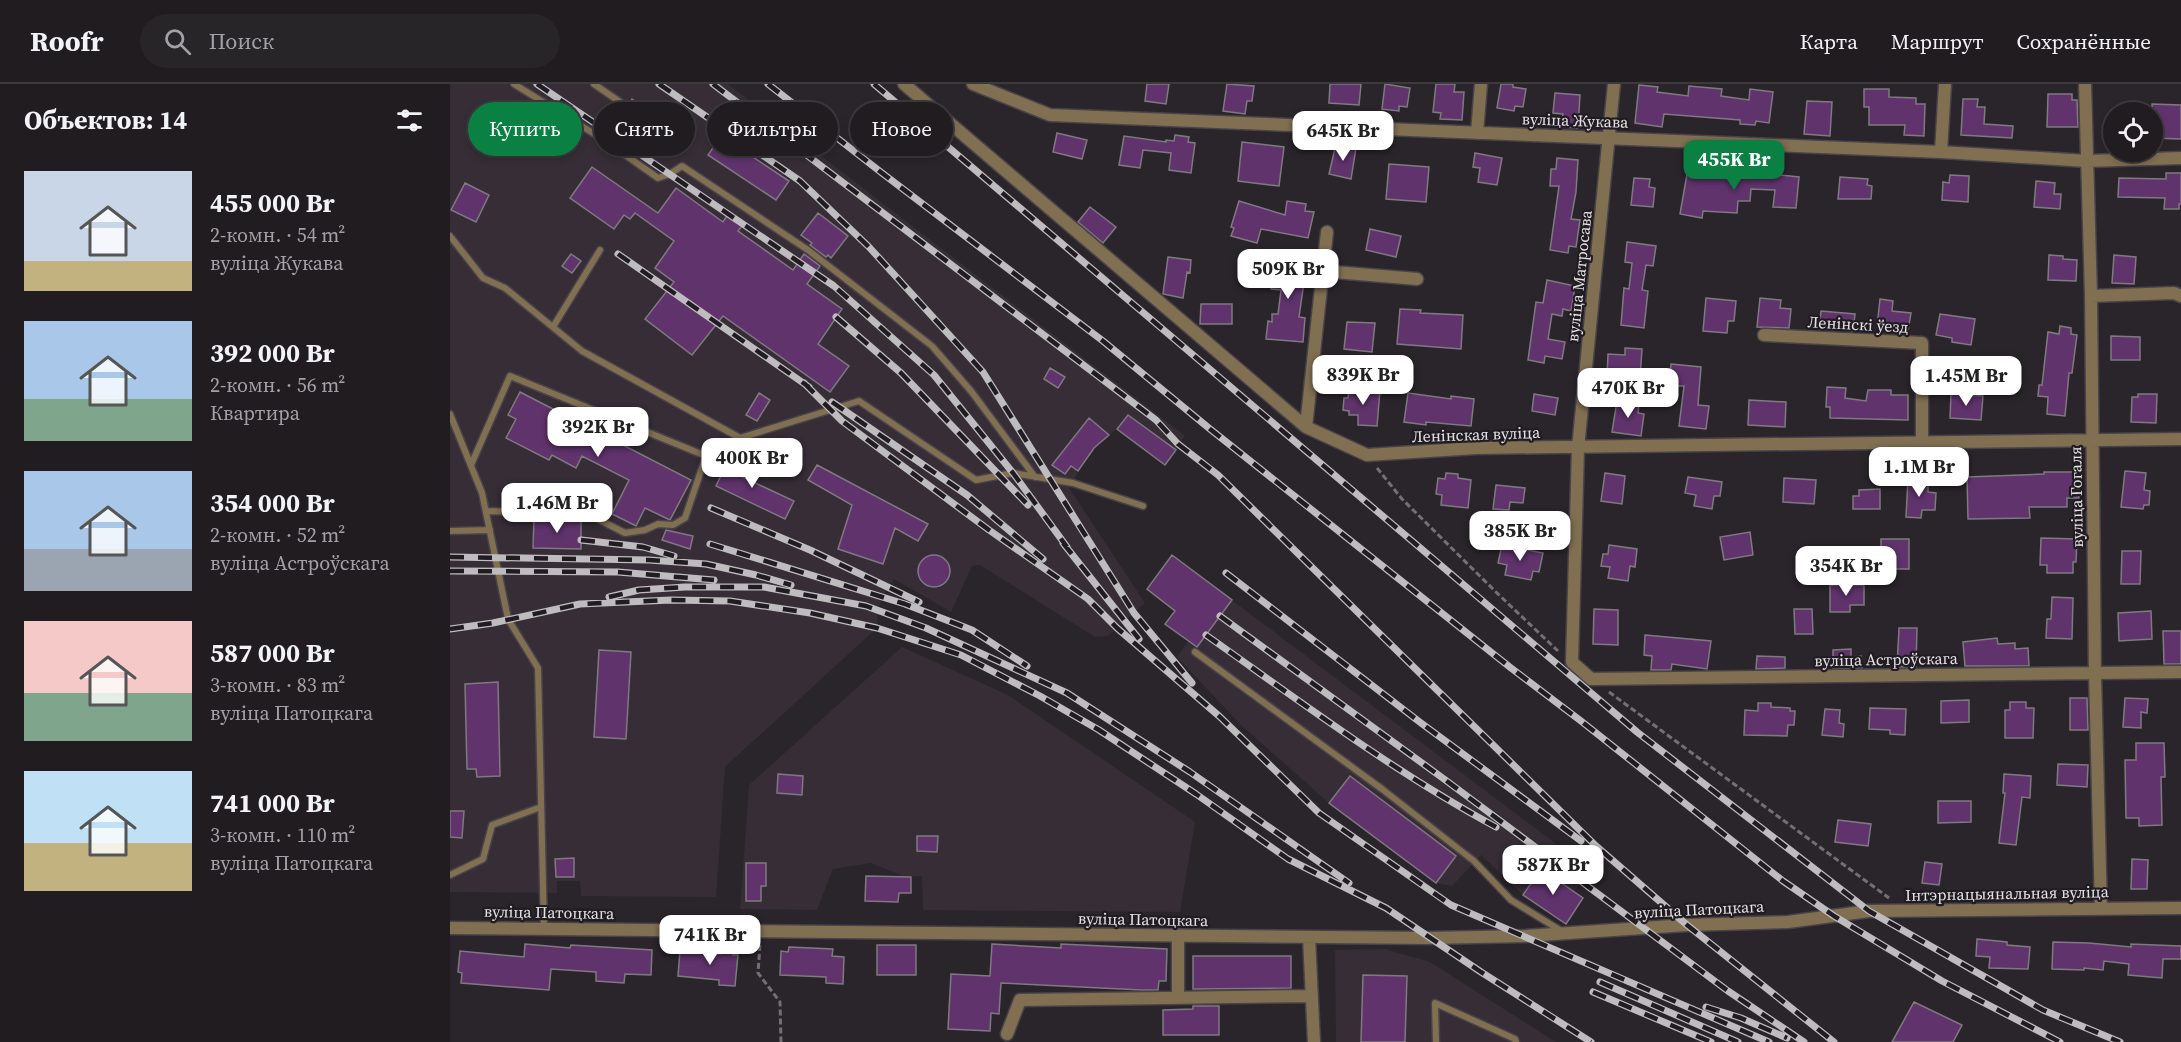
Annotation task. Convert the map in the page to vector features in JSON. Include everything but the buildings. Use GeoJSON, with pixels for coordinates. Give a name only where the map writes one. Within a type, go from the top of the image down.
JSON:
{"type":"FeatureCollection","features":[{"type":"Feature","properties":{"kind":"street","name":"Ленінская вуліца"},"geometry":{"type":"LineString","coordinates":[[904,84],[1306,427],[1367,455],[1476,448],[2181,439]]}},
{"type":"Feature","properties":{"kind":"street","name":"вуліца Жукава"},"geometry":{"type":"LineString","coordinates":[[973,84],[1050,115],[1941,152],[2087,161],[2181,158]]}},
{"type":"Feature","properties":{"kind":"street"},"geometry":{"type":"LineString","coordinates":[[1477,133],[1482,84]]}},
{"type":"Feature","properties":{"kind":"street","name":"вуліца Матросава"},"geometry":{"type":"LineString","coordinates":[[1572,662],[1578,448],[1614,84]]}},
{"type":"Feature","properties":{"kind":"street"},"geometry":{"type":"LineString","coordinates":[[1941,152],[1945,84]]}},
{"type":"Feature","properties":{"kind":"street","name":"вуліца Гогаля"},"geometry":{"type":"LineString","coordinates":[[2085,84],[2091,296],[2095,674],[2101,909]]}},
{"type":"Feature","properties":{"kind":"street"},"geometry":{"type":"LineString","coordinates":[[1306,427],[1328,232]]}},
{"type":"Feature","properties":{"kind":"street"},"geometry":{"type":"LineString","coordinates":[[1323,271],[1417,279]]}},
{"type":"Feature","properties":{"kind":"street"},"geometry":{"type":"LineString","coordinates":[[2091,296],[2174,292],[2181,296]]}},
{"type":"Feature","properties":{"kind":"street","name":"Ленінскі ўезд"},"geometry":{"type":"LineString","coordinates":[[1764,336],[1922,343],[1922,443]]}},
{"type":"Feature","properties":{"kind":"street"},"geometry":{"type":"LineString","coordinates":[[1572,662],[1591,679]]}},
{"type":"Feature","properties":{"kind":"street","name":"вуліца Астроўскага"},"geometry":{"type":"LineString","coordinates":[[1591,679],[2181,672]]}},
{"type":"Feature","properties":{"kind":"street","name":"Інтэрнацыянальная вуліца"},"geometry":{"type":"LineString","coordinates":[[1834,916],[1869,911],[2181,908]]}},
{"type":"Feature","properties":{"kind":"street","name":"вуліца Патоцкага"},"geometry":{"type":"LineString","coordinates":[[450,928],[1440,938],[1566,934],[1687,925],[1788,921],[1834,916]]}},
{"type":"Feature","properties":{"kind":"street"},"geometry":{"type":"LineString","coordinates":[[1178,936],[1178,998]]}},
{"type":"Feature","properties":{"kind":"street"},"geometry":{"type":"LineString","coordinates":[[1310,937],[1314,1042]]}},
{"type":"Feature","properties":{"kind":"street"},"geometry":{"type":"LineString","coordinates":[[1007,1034],[1020,1000],[1312,996]]}},
{"type":"Feature","properties":{"kind":"lane"},"geometry":{"type":"LineString","coordinates":[[514,84],[604,140],[658,178],[682,166],[834,269],[933,346],[971,391],[1035,477]]}},
{"type":"Feature","properties":{"kind":"lane"},"geometry":{"type":"LineString","coordinates":[[594,84],[620,102]]}},
{"type":"Feature","properties":{"kind":"lane"},"geometry":{"type":"LineString","coordinates":[[450,236],[483,278],[505,288],[582,351],[740,438],[859,402],[976,480],[1013,473],[1073,483],[1143,506]]}},
{"type":"Feature","properties":{"kind":"lane"},"geometry":{"type":"LineString","coordinates":[[553,327],[600,250]]}},
{"type":"Feature","properties":{"kind":"lane"},"geometry":{"type":"LineString","coordinates":[[471,465],[510,376],[706,456],[685,518],[673,525],[658,524],[645,530],[625,533],[588,514],[486,511]]}},
{"type":"Feature","properties":{"kind":"lane"},"geometry":{"type":"LineString","coordinates":[[450,414],[482,493],[508,620],[538,668],[544,929]]}},
{"type":"Feature","properties":{"kind":"lane"},"geometry":{"type":"LineString","coordinates":[[450,531],[489,530]]}},
{"type":"Feature","properties":{"kind":"lane"},"geometry":{"type":"LineString","coordinates":[[1194,652],[1382,789],[1474,861],[1511,900],[1566,934]]}},
{"type":"Feature","properties":{"kind":"lane"},"geometry":{"type":"LineString","coordinates":[[450,875],[483,859],[492,825],[541,807]]}},
{"type":"Feature","properties":{"kind":"lane"},"geometry":{"type":"LineString","coordinates":[[1436,1042],[1435,1003],[1515,1039],[1516,1042]]}},
{"type":"Feature","properties":{"kind":"path"},"geometry":{"type":"LineString","coordinates":[[1367,455],[1402,499],[1497,594],[1572,662]]}},
{"type":"Feature","properties":{"kind":"path"},"geometry":{"type":"LineString","coordinates":[[1591,679],[1907,911]]}},
{"type":"Feature","properties":{"kind":"path"},"geometry":{"type":"LineString","coordinates":[[761,931],[758,973],[780,1002],[781,1042]]}},
{"type":"Feature","properties":{"kind":"shaded area"},"geometry":{"type":"Polygon","coordinates":[[[450,84],[728,84],[751,102],[707,102],[707,156],[821,156],[1185,436],[1165,465],[1117,429],[1097,446],[1078,471],[1069,488],[1145,603],[1108,636],[1095,637],[980,565],[972,566],[951,612],[894,579],[882,598],[878,611],[877,628],[725,767],[716,897],[581,896],[580,881],[557,881],[557,893],[450,892],[450,84]]]}},
{"type":"Feature","properties":{"kind":"shaded area"},"geometry":{"type":"Polygon","coordinates":[[[1172,555],[1591,870],[1574,891],[1583,898],[1566,924],[1523,895],[1481,855],[1452,886],[1436,883],[1329,803],[1241,725],[1177,657],[1188,641],[1165,624],[1175,610],[1147,589],[1172,555]]]}},
{"type":"Feature","properties":{"kind":"shaded area"},"geometry":{"type":"Polygon","coordinates":[[[902,647],[1008,695],[1195,822],[1180,912],[923,910],[922,876],[905,877],[871,863],[833,869],[817,910],[740,909],[749,785],[902,647]]]}},
{"type":"Feature","properties":{"kind":"shaded area"},"geometry":{"type":"Polygon","coordinates":[[[1385,949],[1430,962],[1556,1042],[1336,1042],[1335,950],[1385,949]]]}},
{"type":"Feature","properties":{"kind":"railway"},"geometry":{"type":"LineString","coordinates":[[537,84],[834,286],[934,375],[1013,473],[1067,547]]}},
{"type":"Feature","properties":{"kind":"railway"},"geometry":{"type":"LineString","coordinates":[[659,84],[800,181],[869,247],[983,372],[1134,613],[1192,683]]}},
{"type":"Feature","properties":{"kind":"railway"},"geometry":{"type":"LineString","coordinates":[[713,84],[1156,420],[1178,444],[1218,475],[1596,846],[1687,925],[1834,1042]]}},
{"type":"Feature","properties":{"kind":"railway"},"geometry":{"type":"LineString","coordinates":[[768,84],[1103,341],[1210,429],[1783,881],[1834,916],[1942,981],[2060,1042]]}},
{"type":"Feature","properties":{"kind":"railway"},"geometry":{"type":"LineString","coordinates":[[874,84],[1637,732],[1869,911],[2043,1010],[2120,1042]]}},
{"type":"Feature","properties":{"kind":"railway"},"geometry":{"type":"LineString","coordinates":[[618,254],[809,387]]}},
{"type":"Feature","properties":{"kind":"railway"},"geometry":{"type":"LineString","coordinates":[[836,317],[901,373],[1028,505]]}},
{"type":"Feature","properties":{"kind":"railway"},"geometry":{"type":"LineString","coordinates":[[804,383],[842,421],[989,530],[1088,599],[1117,628],[1219,716],[1319,813],[1451,905],[1769,1042]]}},
{"type":"Feature","properties":{"kind":"railway"},"geometry":{"type":"LineString","coordinates":[[832,402],[967,495],[1043,559]]}},
{"type":"Feature","properties":{"kind":"railway"},"geometry":{"type":"LineString","coordinates":[[711,508],[810,550],[919,602]]}},
{"type":"Feature","properties":{"kind":"railway"},"geometry":{"type":"LineString","coordinates":[[581,540],[643,547],[674,556]]}},
{"type":"Feature","properties":{"kind":"railway"},"geometry":{"type":"LineString","coordinates":[[1063,543],[1139,639]]}},
{"type":"Feature","properties":{"kind":"railway"},"geometry":{"type":"LineString","coordinates":[[710,544],[905,604],[972,630],[1027,666]]}},
{"type":"Feature","properties":{"kind":"railway"},"geometry":{"type":"LineString","coordinates":[[450,557],[649,560],[706,564],[791,585]]}},
{"type":"Feature","properties":{"kind":"railway"},"geometry":{"type":"LineString","coordinates":[[450,571],[618,572],[714,580]]}},
{"type":"Feature","properties":{"kind":"railway"},"geometry":{"type":"LineString","coordinates":[[1226,573],[1421,723],[1581,841]]}},
{"type":"Feature","properties":{"kind":"railway"},"geometry":{"type":"LineString","coordinates":[[609,597],[639,590],[685,587],[764,587],[866,606],[926,628],[1067,693],[1190,772],[1349,883]]}},
{"type":"Feature","properties":{"kind":"railway"},"geometry":{"type":"LineString","coordinates":[[450,629],[493,623],[580,604],[671,600],[730,601],[810,613],[877,628],[961,655],[1099,730],[1196,794],[1288,859],[1386,908],[1591,1042]]}},
{"type":"Feature","properties":{"kind":"railway"},"geometry":{"type":"LineString","coordinates":[[1220,616],[1444,779],[1728,991],[1804,1042]]}},
{"type":"Feature","properties":{"kind":"railway"},"geometry":{"type":"LineString","coordinates":[[1206,635],[1384,760],[1496,827]]}},
{"type":"Feature","properties":{"kind":"railway"},"geometry":{"type":"LineString","coordinates":[[1600,982],[1738,1042]]}},
{"type":"Feature","properties":{"kind":"railway"},"geometry":{"type":"LineString","coordinates":[[1593,992],[1711,1042]]}},
{"type":"Feature","properties":{"kind":"railway"},"geometry":{"type":"LineString","coordinates":[[1706,1007],[1741,1018],[1787,1038]]}}]}
